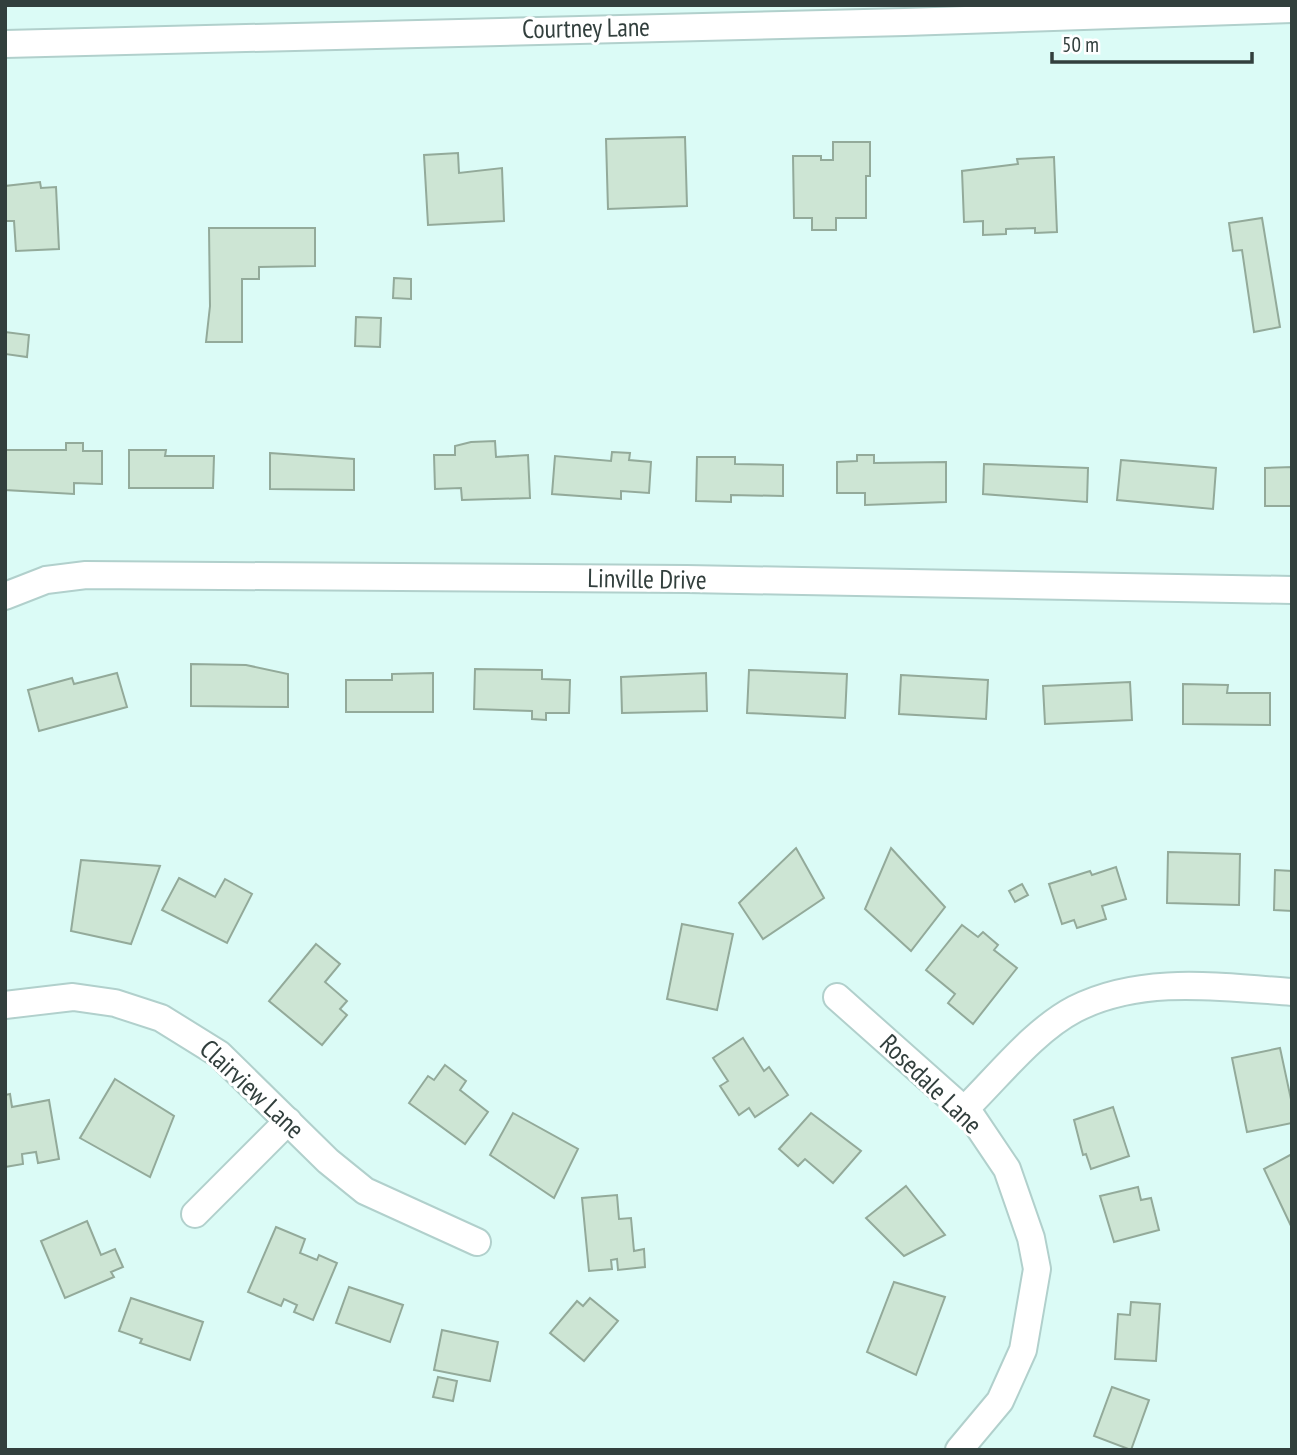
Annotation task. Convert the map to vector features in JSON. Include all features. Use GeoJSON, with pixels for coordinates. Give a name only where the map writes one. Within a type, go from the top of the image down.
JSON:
{"type":"FeatureCollection","features":[{"type":"Feature","properties":{"kind":"street","name":"Courtney Lane"},"geometry":{"type":"LineString","coordinates":[[5,44],[905,22],[1292,9]]}},
{"type":"Feature","properties":{"kind":"street","name":"Linville Drive"},"geometry":{"type":"LineString","coordinates":[[5,596],[46,580],[86,575],[687,579],[1292,590]]}},
{"type":"Feature","properties":{"kind":"street"},"geometry":{"type":"LineString","coordinates":[[964,1110],[1036,1039],[1074,1010],[1107,996],[1156,986],[1292,992]]}},
{"type":"Feature","properties":{"kind":"street","name":"Clairview Lane"},"geometry":{"type":"LineString","coordinates":[[6,998],[73,996],[115,1003],[161,1018],[219,1054],[328,1161],[365,1191],[477,1242]]}},
{"type":"Feature","properties":{"kind":"street","name":"Rosedale Lane"},"geometry":{"type":"LineString","coordinates":[[837,997],[964,1110],[992,1144],[1007,1170],[1028,1227],[1037,1269],[1023,1350],[1000,1401],[960,1450]]}},
{"type":"Feature","properties":{"kind":"street"},"geometry":{"type":"LineString","coordinates":[[195,1214],[288,1121]]}},
{"type":"Feature","properties":{"kind":"building"},"geometry":{"type":"Polygon","coordinates":[[[685,137],[687,206],[608,209],[606,139],[685,137]]]}},
{"type":"Feature","properties":{"kind":"building"},"geometry":{"type":"Polygon","coordinates":[[[833,142],[870,142],[870,176],[866,176],[866,218],[836,218],[836,230],[812,230],[812,218],[794,218],[793,156],[821,156],[821,160],[833,160],[833,142]]]}},
{"type":"Feature","properties":{"kind":"building"},"geometry":{"type":"Polygon","coordinates":[[[458,153],[459,173],[502,168],[504,221],[428,225],[424,155],[458,153]]]}},
{"type":"Feature","properties":{"kind":"building"},"geometry":{"type":"Polygon","coordinates":[[[1054,157],[1057,232],[1035,233],[1035,228],[1006,229],[1006,234],[983,235],[983,221],[964,222],[962,171],[1018,164],[1017,159],[1054,157]]]}},
{"type":"Feature","properties":{"kind":"building"},"geometry":{"type":"Polygon","coordinates":[[[40,182],[41,188],[56,187],[59,249],[16,251],[14,221],[5,221],[5,186],[40,182]]]}},
{"type":"Feature","properties":{"kind":"building"},"geometry":{"type":"Polygon","coordinates":[[[1262,218],[1280,327],[1254,332],[1242,250],[1233,251],[1229,223],[1262,218]]]}},
{"type":"Feature","properties":{"kind":"building"},"geometry":{"type":"Polygon","coordinates":[[[209,228],[315,228],[315,266],[259,267],[259,279],[242,279],[242,342],[206,342],[210,306],[209,228]]]}},
{"type":"Feature","properties":{"kind":"building"},"geometry":{"type":"Polygon","coordinates":[[[394,278],[411,279],[411,299],[393,298],[394,278]]]}},
{"type":"Feature","properties":{"kind":"building"},"geometry":{"type":"Polygon","coordinates":[[[356,317],[381,318],[380,347],[355,346],[356,317]]]}},
{"type":"Feature","properties":{"kind":"building"},"geometry":{"type":"Polygon","coordinates":[[[5,332],[29,335],[27,357],[5,354],[5,332]]]}},
{"type":"Feature","properties":{"kind":"building"},"geometry":{"type":"Polygon","coordinates":[[[495,441],[496,457],[528,455],[530,498],[462,500],[461,488],[435,489],[434,455],[455,455],[455,446],[495,441]]]}},
{"type":"Feature","properties":{"kind":"building"},"geometry":{"type":"Polygon","coordinates":[[[66,443],[83,443],[83,451],[102,451],[102,484],[74,483],[74,494],[5,490],[5,450],[66,450],[66,443]]]}},
{"type":"Feature","properties":{"kind":"building"},"geometry":{"type":"Polygon","coordinates":[[[129,450],[166,450],[165,456],[214,456],[213,488],[129,488],[129,450]]]}},
{"type":"Feature","properties":{"kind":"building"},"geometry":{"type":"Polygon","coordinates":[[[612,452],[630,453],[629,460],[651,462],[649,493],[621,491],[621,499],[552,494],[555,456],[611,461],[612,452]]]}},
{"type":"Feature","properties":{"kind":"building"},"geometry":{"type":"Polygon","coordinates":[[[270,453],[354,459],[354,490],[270,489],[270,453]]]}},
{"type":"Feature","properties":{"kind":"building"},"geometry":{"type":"Polygon","coordinates":[[[857,455],[874,455],[874,463],[946,462],[946,502],[865,505],[865,493],[837,493],[837,462],[857,461],[857,455]]]}},
{"type":"Feature","properties":{"kind":"building"},"geometry":{"type":"Polygon","coordinates":[[[697,457],[735,457],[735,464],[783,465],[783,496],[731,495],[731,502],[696,501],[697,457]]]}},
{"type":"Feature","properties":{"kind":"building"},"geometry":{"type":"Polygon","coordinates":[[[1121,460],[1216,468],[1213,509],[1117,500],[1121,460]]]}},
{"type":"Feature","properties":{"kind":"building"},"geometry":{"type":"Polygon","coordinates":[[[984,464],[1088,468],[1087,502],[983,494],[984,464]]]}},
{"type":"Feature","properties":{"kind":"building"},"geometry":{"type":"Polygon","coordinates":[[[1292,467],[1292,506],[1265,506],[1265,468],[1292,467]]]}},
{"type":"Feature","properties":{"kind":"building"},"geometry":{"type":"Polygon","coordinates":[[[191,664],[246,665],[288,674],[288,707],[191,706],[191,664]]]}},
{"type":"Feature","properties":{"kind":"building"},"geometry":{"type":"Polygon","coordinates":[[[475,669],[542,670],[542,679],[570,680],[569,713],[546,713],[546,720],[532,719],[532,711],[474,709],[475,669]]]}},
{"type":"Feature","properties":{"kind":"building"},"geometry":{"type":"Polygon","coordinates":[[[749,670],[847,674],[845,718],[747,713],[749,670]]]}},
{"type":"Feature","properties":{"kind":"building"},"geometry":{"type":"Polygon","coordinates":[[[117,673],[127,707],[39,731],[28,690],[72,678],[74,684],[117,673]]]}},
{"type":"Feature","properties":{"kind":"building"},"geometry":{"type":"Polygon","coordinates":[[[433,673],[433,712],[346,712],[346,680],[392,680],[392,674],[433,673]]]}},
{"type":"Feature","properties":{"kind":"building"},"geometry":{"type":"Polygon","coordinates":[[[706,673],[707,711],[622,713],[621,677],[706,673]]]}},
{"type":"Feature","properties":{"kind":"building"},"geometry":{"type":"Polygon","coordinates":[[[901,675],[988,680],[986,719],[899,714],[901,675]]]}},
{"type":"Feature","properties":{"kind":"building"},"geometry":{"type":"Polygon","coordinates":[[[1130,682],[1132,720],[1045,724],[1043,686],[1130,682]]]}},
{"type":"Feature","properties":{"kind":"building"},"geometry":{"type":"Polygon","coordinates":[[[1183,684],[1228,685],[1227,693],[1270,693],[1270,725],[1183,724],[1183,684]]]}},
{"type":"Feature","properties":{"kind":"building"},"geometry":{"type":"Polygon","coordinates":[[[796,848],[824,898],[763,939],[739,903],[796,848]]]}},
{"type":"Feature","properties":{"kind":"building"},"geometry":{"type":"Polygon","coordinates":[[[891,848],[945,907],[911,951],[865,909],[891,848]]]}},
{"type":"Feature","properties":{"kind":"building"},"geometry":{"type":"Polygon","coordinates":[[[1168,852],[1240,854],[1239,905],[1167,903],[1168,852]]]}},
{"type":"Feature","properties":{"kind":"building"},"geometry":{"type":"Polygon","coordinates":[[[81,860],[160,866],[131,944],[71,931],[81,860]]]}},
{"type":"Feature","properties":{"kind":"building"},"geometry":{"type":"Polygon","coordinates":[[[1116,867],[1126,899],[1102,906],[1106,919],[1077,928],[1074,920],[1062,924],[1049,884],[1090,871],[1092,875],[1116,867]]]}},
{"type":"Feature","properties":{"kind":"building"},"geometry":{"type":"Polygon","coordinates":[[[1275,870],[1292,871],[1292,911],[1274,910],[1275,870]]]}},
{"type":"Feature","properties":{"kind":"building"},"geometry":{"type":"Polygon","coordinates":[[[179,878],[215,897],[225,879],[252,894],[227,943],[162,910],[179,878]]]}},
{"type":"Feature","properties":{"kind":"building"},"geometry":{"type":"Polygon","coordinates":[[[1022,884],[1028,895],[1015,902],[1009,891],[1022,884]]]}},
{"type":"Feature","properties":{"kind":"building"},"geometry":{"type":"Polygon","coordinates":[[[682,924],[733,934],[717,1010],[667,999],[682,924]]]}},
{"type":"Feature","properties":{"kind":"building"},"geometry":{"type":"Polygon","coordinates":[[[962,925],[978,937],[983,932],[998,945],[994,950],[1017,968],[973,1024],[948,1003],[955,994],[926,970],[962,925]]]}},
{"type":"Feature","properties":{"kind":"building"},"geometry":{"type":"Polygon","coordinates":[[[316,944],[340,964],[325,982],[347,1001],[340,1009],[347,1015],[322,1045],[269,1001],[316,944]]]}},
{"type":"Feature","properties":{"kind":"building"},"geometry":{"type":"Polygon","coordinates":[[[743,1038],[764,1071],[769,1067],[788,1095],[755,1117],[749,1108],[739,1115],[720,1086],[728,1081],[713,1058],[743,1038]]]}},
{"type":"Feature","properties":{"kind":"building"},"geometry":{"type":"Polygon","coordinates":[[[1280,1048],[1292,1104],[1292,1123],[1247,1132],[1232,1058],[1280,1048]]]}},
{"type":"Feature","properties":{"kind":"building"},"geometry":{"type":"Polygon","coordinates":[[[445,1065],[466,1081],[460,1090],[488,1112],[465,1144],[409,1103],[428,1076],[434,1080],[445,1065]]]}},
{"type":"Feature","properties":{"kind":"building"},"geometry":{"type":"Polygon","coordinates":[[[115,1079],[174,1116],[150,1177],[80,1138],[115,1079]]]}},
{"type":"Feature","properties":{"kind":"building"},"geometry":{"type":"Polygon","coordinates":[[[10,1094],[12,1107],[49,1100],[59,1159],[38,1163],[36,1152],[22,1154],[23,1164],[5,1167],[5,1095],[10,1094]]]}},
{"type":"Feature","properties":{"kind":"building"},"geometry":{"type":"Polygon","coordinates":[[[1113,1107],[1129,1156],[1091,1169],[1086,1154],[1083,1155],[1074,1120],[1113,1107]]]}},
{"type":"Feature","properties":{"kind":"building"},"geometry":{"type":"Polygon","coordinates":[[[513,1113],[578,1149],[554,1198],[490,1155],[513,1113]]]}},
{"type":"Feature","properties":{"kind":"building"},"geometry":{"type":"Polygon","coordinates":[[[811,1113],[861,1151],[833,1183],[805,1159],[798,1166],[779,1149],[811,1113]]]}},
{"type":"Feature","properties":{"kind":"building"},"geometry":{"type":"Polygon","coordinates":[[[1292,1154],[1292,1228],[1264,1169],[1292,1154]]]}},
{"type":"Feature","properties":{"kind":"building"},"geometry":{"type":"Polygon","coordinates":[[[906,1186],[945,1235],[904,1256],[866,1218],[906,1186]]]}},
{"type":"Feature","properties":{"kind":"building"},"geometry":{"type":"Polygon","coordinates":[[[1138,1187],[1141,1200],[1151,1198],[1159,1230],[1114,1242],[1100,1196],[1138,1187]]]}},
{"type":"Feature","properties":{"kind":"building"},"geometry":{"type":"Polygon","coordinates":[[[617,1195],[619,1219],[631,1218],[634,1251],[644,1249],[645,1267],[618,1270],[617,1259],[611,1260],[612,1269],[589,1271],[582,1198],[617,1195]]]}},
{"type":"Feature","properties":{"kind":"building"},"geometry":{"type":"Polygon","coordinates":[[[87,1221],[101,1255],[115,1249],[123,1267],[111,1272],[114,1277],[65,1298],[41,1241],[87,1221]]]}},
{"type":"Feature","properties":{"kind":"building"},"geometry":{"type":"Polygon","coordinates":[[[276,1227],[305,1239],[300,1253],[317,1260],[319,1255],[337,1263],[313,1320],[294,1312],[297,1305],[284,1299],[281,1306],[248,1292],[276,1227]]]}},
{"type":"Feature","properties":{"kind":"building"},"geometry":{"type":"Polygon","coordinates":[[[894,1282],[945,1297],[916,1375],[867,1352],[894,1282]]]}},
{"type":"Feature","properties":{"kind":"building"},"geometry":{"type":"Polygon","coordinates":[[[349,1287],[403,1305],[390,1342],[336,1323],[349,1287]]]}},
{"type":"Feature","properties":{"kind":"building"},"geometry":{"type":"Polygon","coordinates":[[[131,1298],[203,1322],[190,1360],[140,1343],[142,1339],[119,1331],[131,1298]]]}},
{"type":"Feature","properties":{"kind":"building"},"geometry":{"type":"Polygon","coordinates":[[[590,1298],[618,1321],[584,1361],[550,1333],[577,1301],[583,1306],[590,1298]]]}},
{"type":"Feature","properties":{"kind":"building"},"geometry":{"type":"Polygon","coordinates":[[[1131,1302],[1160,1304],[1156,1361],[1115,1359],[1118,1314],[1130,1315],[1131,1302]]]}},
{"type":"Feature","properties":{"kind":"building"},"geometry":{"type":"Polygon","coordinates":[[[442,1330],[498,1342],[490,1381],[434,1370],[442,1330]]]}},
{"type":"Feature","properties":{"kind":"building"},"geometry":{"type":"Polygon","coordinates":[[[438,1377],[457,1381],[453,1401],[433,1397],[438,1377]]]}},
{"type":"Feature","properties":{"kind":"building"},"geometry":{"type":"Polygon","coordinates":[[[1112,1387],[1149,1400],[1131,1450],[1094,1436],[1112,1387]]]}}]}
